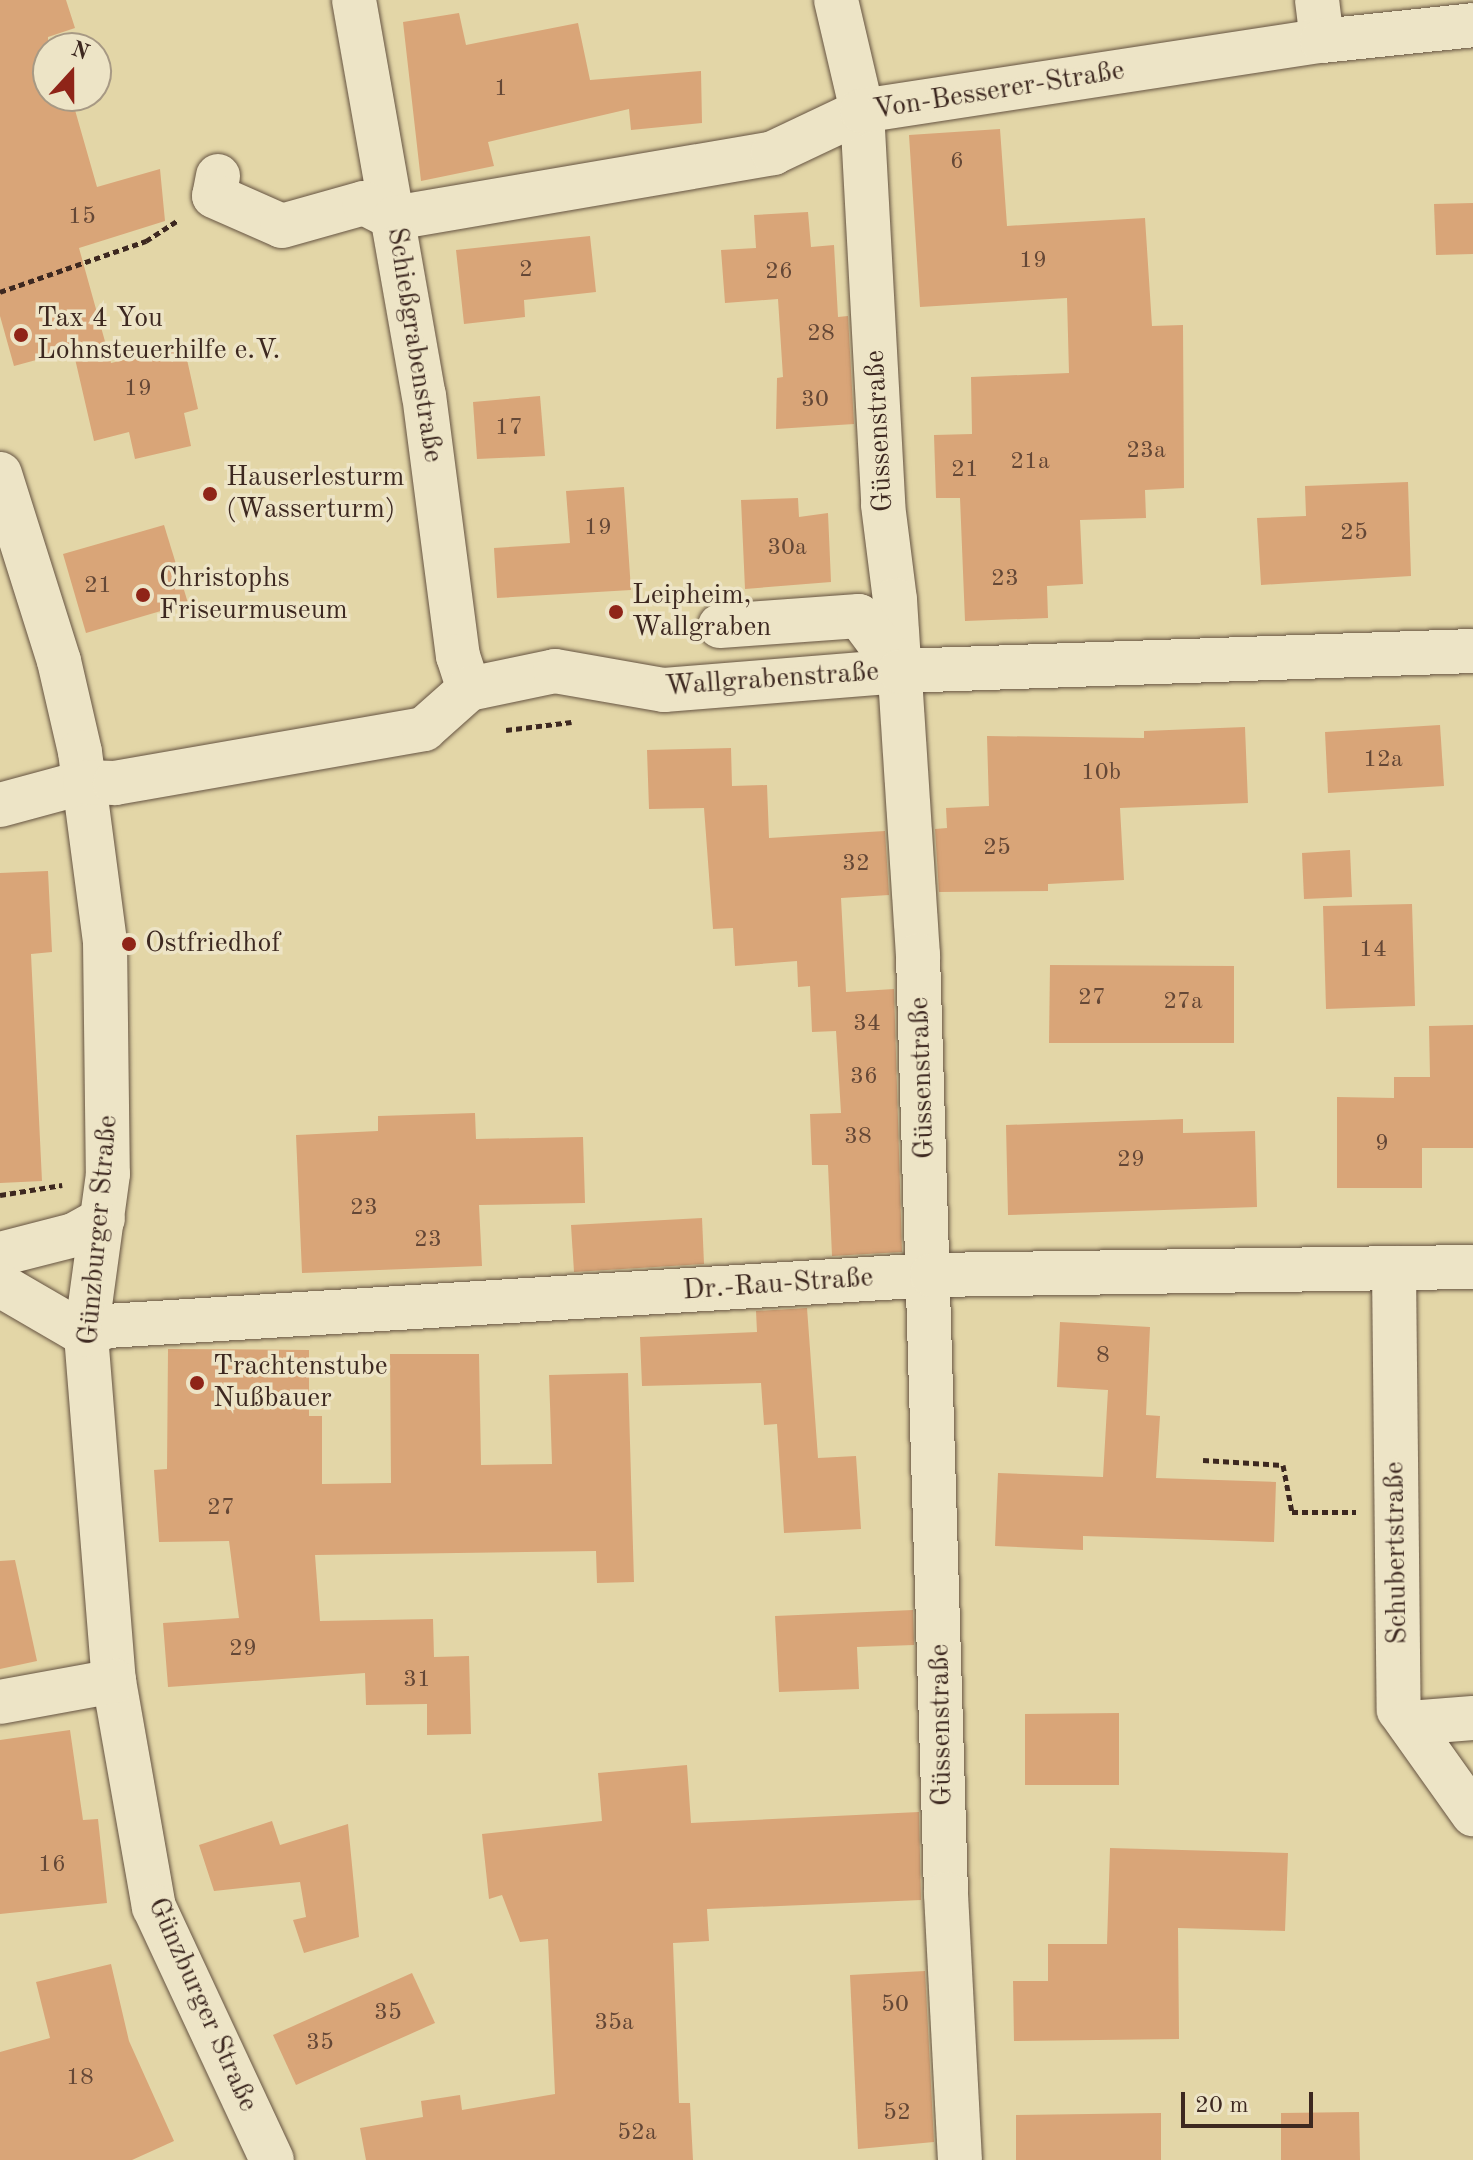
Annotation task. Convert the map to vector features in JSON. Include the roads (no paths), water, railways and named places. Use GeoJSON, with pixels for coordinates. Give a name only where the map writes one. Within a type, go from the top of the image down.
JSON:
{"type":"FeatureCollection","features":[{"type":"Feature","properties":{"kind":"street","name":"Schießgrabenstraße"},"geometry":{"type":"LineString","coordinates":[[354,0],[394,218],[458,656],[469,689]]}},
{"type":"Feature","properties":{"kind":"street","name":"Güssenstraße"},"geometry":{"type":"LineString","coordinates":[[836,0],[862,111],[883,505],[900,671],[932,1275],[946,1894],[960,2160]]}},
{"type":"Feature","properties":{"kind":"street","name":"Von-Besserer-Straße"},"geometry":{"type":"LineString","coordinates":[[394,218],[773,153],[862,111],[1320,20],[1473,25]]}},
{"type":"Feature","properties":{"kind":"street"},"geometry":{"type":"LineString","coordinates":[[216,186],[282,226],[364,203],[394,218]]}},
{"type":"Feature","properties":{"kind":"street","name":"Günzburger Straße"},"geometry":{"type":"LineString","coordinates":[[0,474],[59,661],[85,782],[107,979],[108,1174],[86,1335],[114,1681],[154,1907],[272,2160]]}},
{"type":"Feature","properties":{"kind":"street"},"geometry":{"type":"LineString","coordinates":[[720,626],[859,616],[900,671]]}},
{"type":"Feature","properties":{"kind":"street","name":"Wallgrabenstraße"},"geometry":{"type":"LineString","coordinates":[[0,805],[85,782],[115,783],[424,729],[469,689],[555,671],[664,690],[900,671],[1473,651]]}},
{"type":"Feature","properties":{"kind":"street"},"geometry":{"type":"LineString","coordinates":[[0,1254],[74,1235],[103,1219]]}},
{"type":"Feature","properties":{"kind":"street","name":"Dr.-Rau-Straße"},"geometry":{"type":"LineString","coordinates":[[86,1335],[107,1326],[932,1275],[1473,1267]]}},
{"type":"Feature","properties":{"kind":"street","name":"Schubertstraße"},"geometry":{"type":"LineString","coordinates":[[1394,1268],[1399,1710],[1473,1814]]}},
{"type":"Feature","properties":{"kind":"street"},"geometry":{"type":"LineString","coordinates":[[0,1285],[86,1335]]}},
{"type":"Feature","properties":{"kind":"street"},"geometry":{"type":"LineString","coordinates":[[0,1702],[114,1681]]}},
{"type":"Feature","properties":{"kind":"street"},"geometry":{"type":"LineString","coordinates":[[1409,1723],[1473,1718]]}},
{"type":"Feature","properties":{"kind":"place","name":"Tax 4 You Lohnsteuerhilfe e.V."},"geometry":{"type":"Point","coordinates":[21,335]}},
{"type":"Feature","properties":{"kind":"place","name":"Hauserlesturm (Wasserturm)"},"geometry":{"type":"Point","coordinates":[210,494]}},
{"type":"Feature","properties":{"kind":"place","name":"Christophs Friseurmuseum"},"geometry":{"type":"Point","coordinates":[143,595]}},
{"type":"Feature","properties":{"kind":"place","name":"Leipheim, Wallgraben"},"geometry":{"type":"Point","coordinates":[616,612]}},
{"type":"Feature","properties":{"kind":"place","name":"Ostfriedhof"},"geometry":{"type":"Point","coordinates":[129,944]}},
{"type":"Feature","properties":{"kind":"place","name":"Trachtenstube Nußbauer"},"geometry":{"type":"Point","coordinates":[197,1383]}}]}
